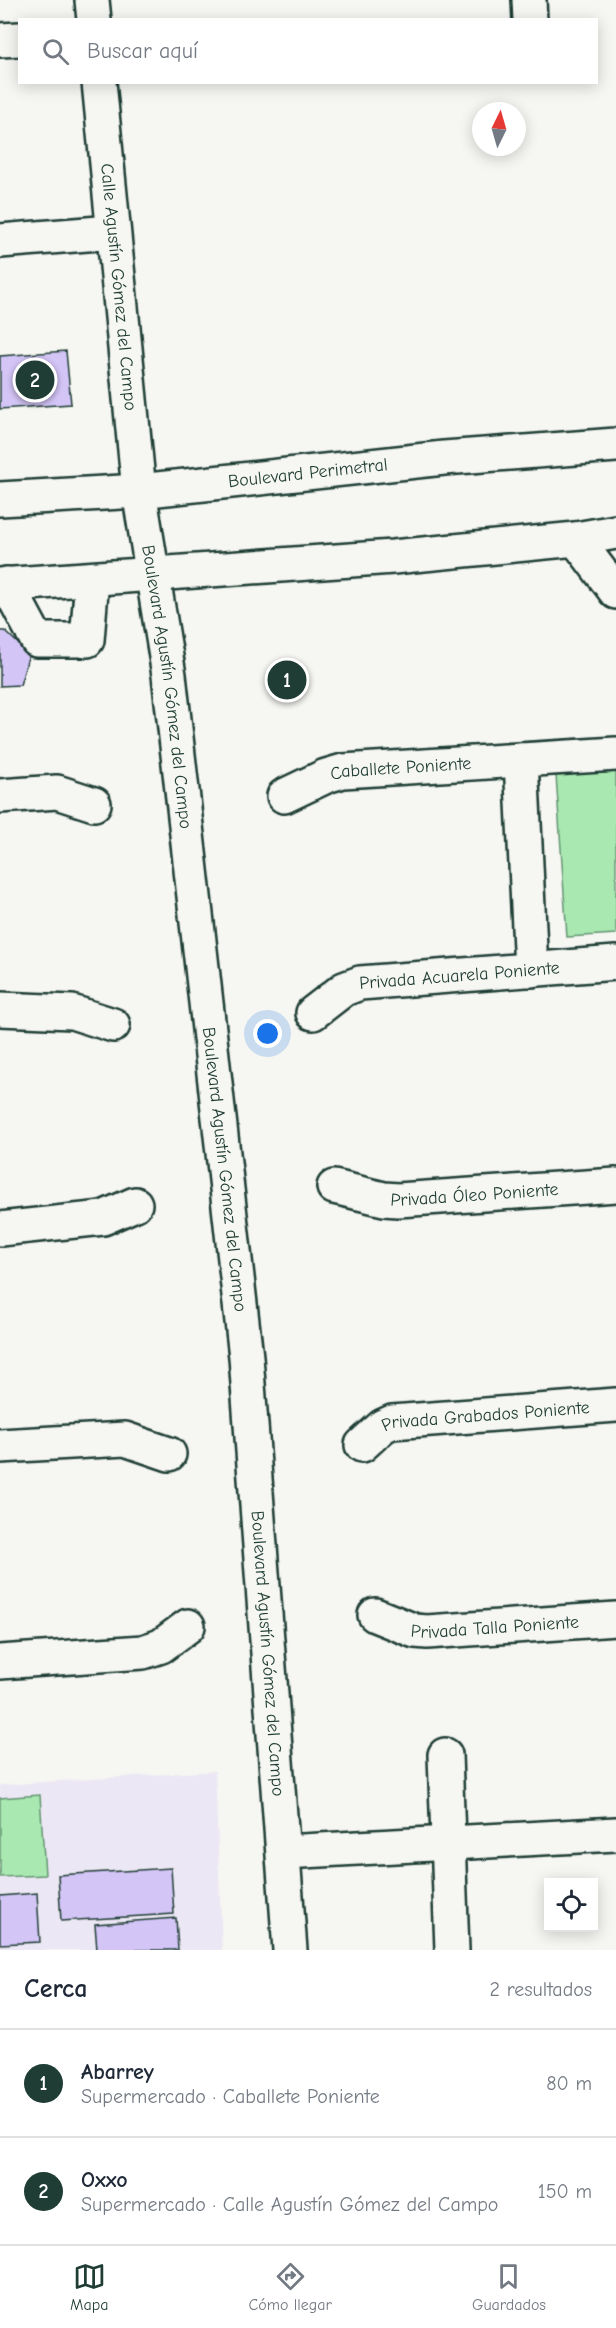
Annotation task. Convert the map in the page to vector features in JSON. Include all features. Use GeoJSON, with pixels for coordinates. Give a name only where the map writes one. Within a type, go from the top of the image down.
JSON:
{"type":"FeatureCollection","features":[{"type":"Feature","properties":{"kind":"street"},"geometry":{"type":"LineString","coordinates":[[92,0],[94,18]]}},
{"type":"Feature","properties":{"kind":"street"},"geometry":{"type":"LineString","coordinates":[[529,0],[530,18]]}},
{"type":"Feature","properties":{"kind":"street"},"geometry":{"type":"LineString","coordinates":[[0,40],[18,39]]}},
{"type":"Feature","properties":{"kind":"street","name":"Calle Agustín Gómez del Campo"},"geometry":{"type":"LineString","coordinates":[[99,84],[139,491]]}},
{"type":"Feature","properties":{"kind":"street"},"geometry":{"type":"LineString","coordinates":[[0,241],[112,232]]}},
{"type":"Feature","properties":{"kind":"street","name":"Boulevard Perimetral"},"geometry":{"type":"LineString","coordinates":[[0,499],[139,491],[444,458],[616,445]]}},
{"type":"Feature","properties":{"kind":"street","name":"Boulevard Agustín Gómez del Campo"},"geometry":{"type":"LineString","coordinates":[[139,491],[169,675],[246,1357],[284,1852]]}},
{"type":"Feature","properties":{"kind":"street"},"geometry":{"type":"LineString","coordinates":[[92,579],[87,640],[37,640],[3,585],[393,557],[616,532]]}},
{"type":"Feature","properties":{"kind":"street"},"geometry":{"type":"LineString","coordinates":[[576,538],[616,592]]}},
{"type":"Feature","properties":{"kind":"street","name":"Caballete Poniente"},"geometry":{"type":"LineString","coordinates":[[284,796],[326,776],[343,771],[616,754]]}},
{"type":"Feature","properties":{"kind":"street"},"geometry":{"type":"LineString","coordinates":[[521,760],[531,970]]}},
{"type":"Feature","properties":{"kind":"street"},"geometry":{"type":"LineString","coordinates":[[0,796],[57,792],[94,804]]}},
{"type":"Feature","properties":{"kind":"street","name":"Privada Acuarela Poniente"},"geometry":{"type":"LineString","coordinates":[[313,1013],[344,988],[360,983],[616,963]]}},
{"type":"Feature","properties":{"kind":"street"},"geometry":{"type":"LineString","coordinates":[[0,1010],[72,1011],[113,1025]]}},
{"type":"Feature","properties":{"kind":"street","name":"Privada Óleo Poniente"},"geometry":{"type":"LineString","coordinates":[[334,1187],[384,1199],[398,1200],[616,1185]]}},
{"type":"Feature","properties":{"kind":"street"},"geometry":{"type":"LineString","coordinates":[[0,1229],[103,1218],[135,1204]]}},
{"type":"Feature","properties":{"kind":"street","name":"Privada Grabados Poniente"},"geometry":{"type":"LineString","coordinates":[[363,1445],[383,1426],[392,1422],[616,1405]]}},
{"type":"Feature","properties":{"kind":"street"},"geometry":{"type":"LineString","coordinates":[[0,1446],[125,1439],[169,1455]]}},
{"type":"Feature","properties":{"kind":"street","name":"Privada Talla Poniente"},"geometry":{"type":"LineString","coordinates":[[375,1615],[415,1630],[428,1632],[616,1619]]}},
{"type":"Feature","properties":{"kind":"street"},"geometry":{"type":"LineString","coordinates":[[0,1662],[143,1652],[161,1646],[188,1626]]}},
{"type":"Feature","properties":{"kind":"street"},"geometry":{"type":"LineString","coordinates":[[446,1755],[452,1950]]}},
{"type":"Feature","properties":{"kind":"street"},"geometry":{"type":"LineString","coordinates":[[290,1950],[284,1852],[616,1834]]}},
{"type":"Feature","properties":{"kind":"shaded area"},"geometry":{"type":"Polygon","coordinates":[[[215,1771],[222,1950],[0,1950],[0,1785],[215,1771]]]}},
{"type":"Feature","properties":{"kind":"green space"},"geometry":{"type":"Polygon","coordinates":[[[616,772],[616,934],[567,937],[556,775],[616,772]]]}},
{"type":"Feature","properties":{"kind":"green space"},"geometry":{"type":"Polygon","coordinates":[[[40,1795],[45,1875],[0,1877],[0,1798],[40,1795]]]}},
{"type":"Feature","properties":{"kind":"building"},"geometry":{"type":"Polygon","coordinates":[[[66,351],[71,404],[0,409],[0,356],[66,351]]]}},
{"type":"Feature","properties":{"kind":"building"},"geometry":{"type":"Polygon","coordinates":[[[0,631],[5,631],[29,654],[20,685],[0,686],[0,631]]]}},
{"type":"Feature","properties":{"kind":"building"},"geometry":{"type":"Polygon","coordinates":[[[171,1868],[174,1914],[61,1921],[58,1875],[171,1868]]]}},
{"type":"Feature","properties":{"kind":"building"},"geometry":{"type":"Polygon","coordinates":[[[37,1893],[40,1942],[0,1944],[0,1896],[37,1893]]]}},
{"type":"Feature","properties":{"kind":"building"},"geometry":{"type":"Polygon","coordinates":[[[176,1918],[178,1950],[97,1950],[95,1924],[176,1918]]]}},
{"type":"Feature","properties":{"kind":"place","name":"Oxxo"},"geometry":{"type":"Point","coordinates":[35,380]}},
{"type":"Feature","properties":{"kind":"place","name":"Abarrey"},"geometry":{"type":"Point","coordinates":[287,680]}}]}
